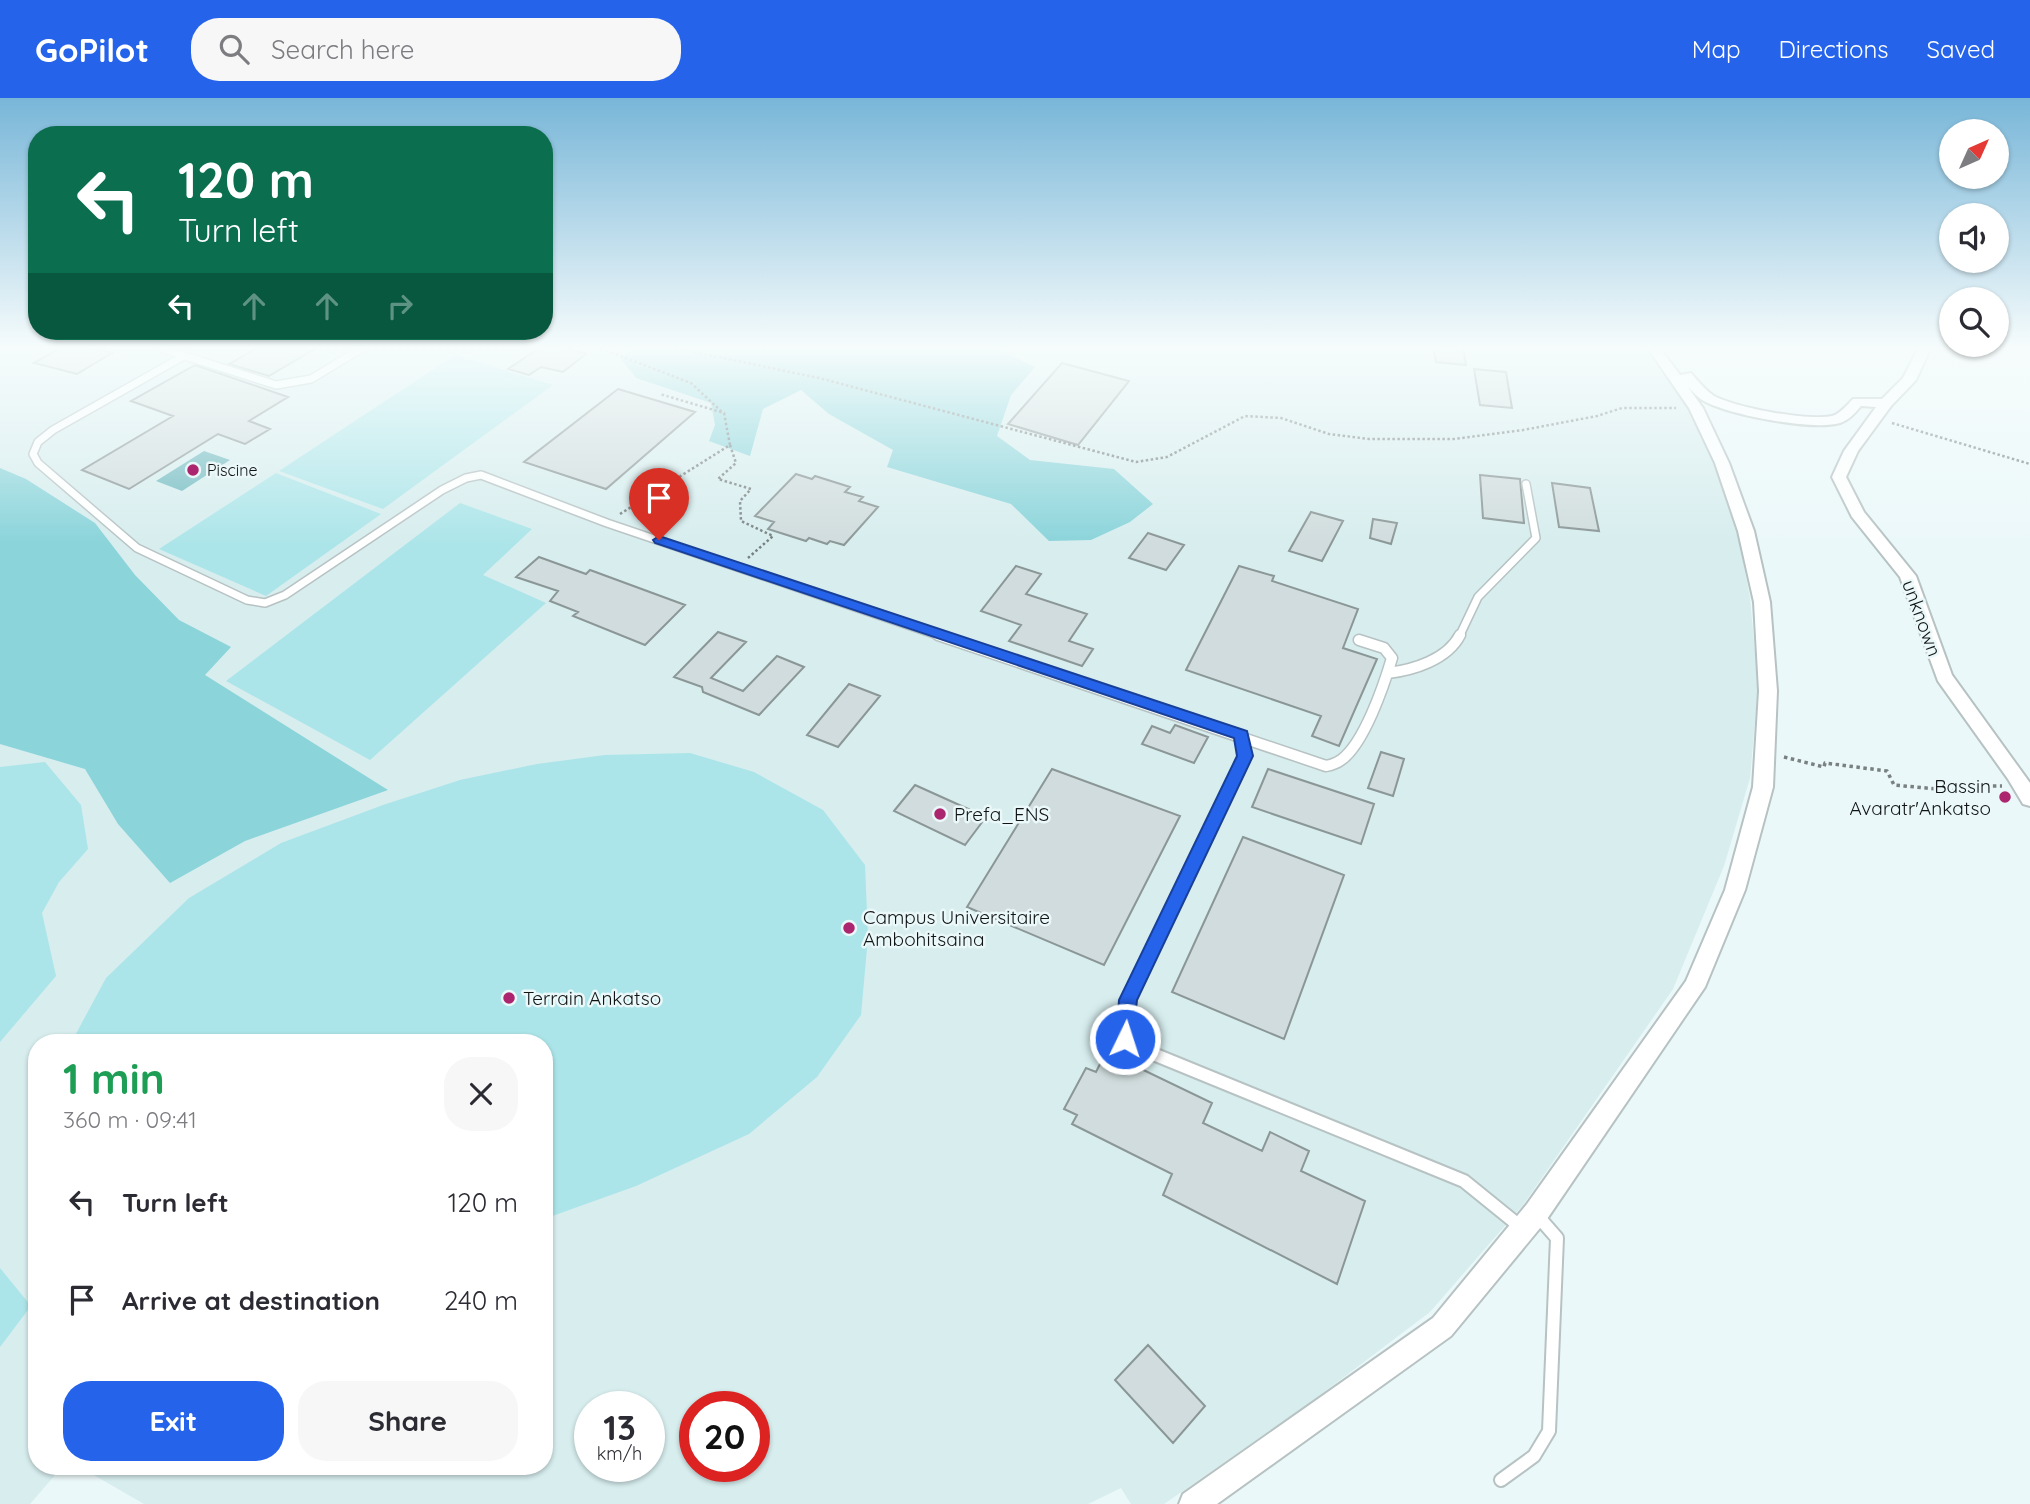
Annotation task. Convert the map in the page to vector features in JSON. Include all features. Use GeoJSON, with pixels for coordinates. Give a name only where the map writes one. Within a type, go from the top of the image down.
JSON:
{"type":"FeatureCollection","features":[{"type":"Feature","properties":{"kind":"street"},"geometry":{"type":"LineString","coordinates":[[1193,1504],[1442,1327],[1530,1222],[1694,987],[1734,890],[1763,787],[1768,691],[1762,602],[1742,519],[1723,463],[1698,413]]}},
{"type":"Feature","properties":{"kind":"street"},"geometry":{"type":"LineString","coordinates":[[1757,413],[1834,420],[1847,413]]}},
{"type":"Feature","properties":{"kind":"street","name":"unknown"},"geometry":{"type":"LineString","coordinates":[[1880,413],[1851,451],[1839,477],[1857,514],[1909,576],[1944,677],[2028,795]]}},
{"type":"Feature","properties":{"kind":"lane"},"geometry":{"type":"LineString","coordinates":[[84,413],[38,442],[33,454],[38,463],[137,548],[247,600],[265,603],[285,595],[442,490],[466,478],[481,475],[607,523],[1326,765],[1340,761],[1353,748],[1388,673],[1392,658],[1384,648],[1359,640]]}},
{"type":"Feature","properties":{"kind":"lane"},"geometry":{"type":"LineString","coordinates":[[1388,673],[1410,670],[1444,653],[1456,642],[1478,597],[1536,538],[1526,484]]}},
{"type":"Feature","properties":{"kind":"lane"},"geometry":{"type":"LineString","coordinates":[[1241,735],[1245,756],[1128,1000],[1125,1039],[1146,1051],[1464,1181],[1557,1238],[1549,1431],[1534,1456],[1500,1480]]}},
{"type":"Feature","properties":{"kind":"path"},"geometry":{"type":"LineString","coordinates":[[724,413],[736,463],[718,478],[751,489],[740,501],[741,521],[773,536],[738,567]]}},
{"type":"Feature","properties":{"kind":"path"},"geometry":{"type":"LineString","coordinates":[[950,413],[1136,462],[1167,457],[1245,416],[1281,418],[1329,434],[1355,437],[1454,439],[1524,430],[1608,413]]}},
{"type":"Feature","properties":{"kind":"path"},"geometry":{"type":"LineString","coordinates":[[1876,420],[1941,436],[2030,464]]}},
{"type":"Feature","properties":{"kind":"path"},"geometry":{"type":"LineString","coordinates":[[607,523],[730,445]]}},
{"type":"Feature","properties":{"kind":"path"},"geometry":{"type":"LineString","coordinates":[[1765,752],[1824,767],[1825,763],[1886,771],[1894,785],[1906,787],[1958,791],[1967,786],[1994,785],[2028,795]]}},
{"type":"Feature","properties":{"kind":"shaded area","name":"Campus Universitaire Ambohitsaina"},"geometry":{"type":"Polygon","coordinates":[[[0,413],[1692,413],[1715,462],[1735,519],[1750,598],[1758,686],[1750,778],[1724,866],[1673,989],[1523,1205],[1430,1312],[1307,1405],[1164,1504],[1131,1504],[1121,1488],[1088,1504],[144,1504],[94,1475],[553,1475],[553,1034],[28,1034],[28,1475],[55,1475],[30,1504],[0,1504],[0,413]]]}},
{"type":"Feature","properties":{"kind":"shaded area"},"geometry":{"type":"Polygon","coordinates":[[[368,413],[515,413],[383,509],[279,471],[368,413]]]}},
{"type":"Feature","properties":{"kind":"shaded area"},"geometry":{"type":"Polygon","coordinates":[[[713,413],[762,413],[750,456],[709,441],[715,425],[713,413]]]}},
{"type":"Feature","properties":{"kind":"shaded area"},"geometry":{"type":"Polygon","coordinates":[[[827,413],[1005,413],[997,436],[1030,460],[1114,469],[1153,504],[1130,522],[1091,540],[1049,541],[1011,504],[887,467],[893,450],[827,413]]]}},
{"type":"Feature","properties":{"kind":"shaded area","name":"Piscine"},"geometry":{"type":"Polygon","coordinates":[[[204,451],[230,460],[182,491],[156,481],[204,451]]]}},
{"type":"Feature","properties":{"kind":"shaded area"},"geometry":{"type":"Polygon","coordinates":[[[0,468],[26,479],[95,523],[135,575],[179,620],[231,647],[205,675],[388,790],[245,841],[170,883],[118,824],[85,769],[0,744],[0,468]]]}},
{"type":"Feature","properties":{"kind":"shaded area"},"geometry":{"type":"Polygon","coordinates":[[[276,473],[381,514],[266,596],[159,549],[276,473]]]}},
{"type":"Feature","properties":{"kind":"shaded area"},"geometry":{"type":"Polygon","coordinates":[[[460,503],[532,529],[483,575],[546,603],[370,760],[226,681],[460,503]]]}},
{"type":"Feature","properties":{"kind":"shaded area"},"geometry":{"type":"Polygon","coordinates":[[[690,753],[754,772],[823,810],[865,865],[868,937],[861,1015],[817,1077],[749,1134],[636,1186],[553,1216],[553,1034],[76,1034],[106,978],[189,898],[281,843],[460,780],[537,764],[605,755],[690,753]]]}},
{"type":"Feature","properties":{"kind":"shaded area"},"geometry":{"type":"Polygon","coordinates":[[[45,762],[81,805],[88,849],[59,882],[42,913],[56,976],[0,1042],[0,767],[45,762]]]}},
{"type":"Feature","properties":{"kind":"shaded area"},"geometry":{"type":"Polygon","coordinates":[[[0,1268],[28,1302],[28,1310],[0,1347],[0,1268]]]}},
{"type":"Feature","properties":{"kind":"building"},"geometry":{"type":"Polygon","coordinates":[[[164,413],[263,413],[249,421],[270,429],[245,444],[218,434],[129,489],[82,470],[173,416],[164,413]]]}},
{"type":"Feature","properties":{"kind":"building"},"geometry":{"type":"Polygon","coordinates":[[[588,413],[694,413],[606,489],[524,462],[588,413]]]}},
{"type":"Feature","properties":{"kind":"building"},"geometry":{"type":"Polygon","coordinates":[[[1018,413],[1104,413],[1078,445],[1008,424],[1018,413]]]}},
{"type":"Feature","properties":{"kind":"building"},"geometry":{"type":"Polygon","coordinates":[[[796,474],[812,479],[815,476],[850,487],[845,492],[863,497],[859,501],[878,507],[844,545],[830,541],[827,544],[809,538],[806,541],[768,529],[774,522],[755,516],[796,474]]]}},
{"type":"Feature","properties":{"kind":"building"},"geometry":{"type":"Polygon","coordinates":[[[1480,475],[1520,479],[1524,523],[1483,518],[1480,475]]]}},
{"type":"Feature","properties":{"kind":"building"},"geometry":{"type":"Polygon","coordinates":[[[1552,483],[1590,488],[1599,531],[1559,527],[1552,483]]]}},
{"type":"Feature","properties":{"kind":"building"},"geometry":{"type":"Polygon","coordinates":[[[1311,512],[1343,521],[1322,561],[1289,551],[1311,512]]]}},
{"type":"Feature","properties":{"kind":"building"},"geometry":{"type":"Polygon","coordinates":[[[1373,519],[1397,523],[1391,544],[1370,538],[1373,519]]]}},
{"type":"Feature","properties":{"kind":"building"},"geometry":{"type":"Polygon","coordinates":[[[1148,533],[1184,545],[1166,570],[1129,558],[1148,533]]]}},
{"type":"Feature","properties":{"kind":"building"},"geometry":{"type":"Polygon","coordinates":[[[539,557],[586,574],[590,570],[685,605],[645,645],[573,616],[578,612],[550,601],[558,591],[516,577],[539,557]]]}},
{"type":"Feature","properties":{"kind":"building"},"geometry":{"type":"Polygon","coordinates":[[[1016,566],[1041,574],[1026,594],[1087,614],[1069,641],[1093,649],[1082,666],[1009,641],[1021,625],[981,611],[1016,566]]]}},
{"type":"Feature","properties":{"kind":"building"},"geometry":{"type":"Polygon","coordinates":[[[1239,566],[1274,576],[1272,581],[1358,609],[1343,648],[1377,659],[1339,746],[1312,736],[1321,716],[1186,670],[1239,566]]]}},
{"type":"Feature","properties":{"kind":"building"},"geometry":{"type":"Polygon","coordinates":[[[718,632],[746,642],[711,678],[743,691],[777,656],[804,667],[759,715],[703,692],[702,687],[674,677],[718,632]]]}},
{"type":"Feature","properties":{"kind":"building"},"geometry":{"type":"Polygon","coordinates":[[[849,684],[880,696],[838,747],[807,735],[849,684]]]}},
{"type":"Feature","properties":{"kind":"building"},"geometry":{"type":"Polygon","coordinates":[[[1175,725],[1208,737],[1194,763],[1142,744],[1152,726],[1170,733],[1175,725]]]}},
{"type":"Feature","properties":{"kind":"building"},"geometry":{"type":"Polygon","coordinates":[[[1381,752],[1404,759],[1393,796],[1368,788],[1381,752]]]}},
{"type":"Feature","properties":{"kind":"building"},"geometry":{"type":"Polygon","coordinates":[[[1052,769],[1180,816],[1104,965],[967,907],[1052,769]]]}},
{"type":"Feature","properties":{"kind":"building"},"geometry":{"type":"Polygon","coordinates":[[[1268,769],[1374,804],[1361,844],[1252,807],[1268,769]]]}},
{"type":"Feature","properties":{"kind":"building","name":"Prefa_ENS"},"geometry":{"type":"Polygon","coordinates":[[[915,785],[986,817],[965,845],[894,811],[915,785]]]}},
{"type":"Feature","properties":{"kind":"building"},"geometry":{"type":"Polygon","coordinates":[[[1243,837],[1344,875],[1284,1039],[1172,992],[1243,837]]]}},
{"type":"Feature","properties":{"kind":"building"},"geometry":{"type":"Polygon","coordinates":[[[1106,1052],[1212,1103],[1203,1123],[1262,1151],[1270,1132],[1309,1151],[1301,1171],[1365,1201],[1337,1284],[1163,1195],[1172,1174],[1072,1124],[1077,1115],[1064,1109],[1086,1068],[1096,1072],[1106,1052]]]}},
{"type":"Feature","properties":{"kind":"building"},"geometry":{"type":"Polygon","coordinates":[[[1148,1345],[1205,1406],[1173,1443],[1115,1380],[1148,1345]]]}},
{"type":"Feature","properties":{"kind":"place","name":"Piscine"},"geometry":{"type":"Point","coordinates":[193,470]}},
{"type":"Feature","properties":{"kind":"place","name":"Bassin Avaratr'Ankatso"},"geometry":{"type":"Point","coordinates":[2005,797]}},
{"type":"Feature","properties":{"kind":"place","name":"Prefa_ENS"},"geometry":{"type":"Point","coordinates":[940,814]}},
{"type":"Feature","properties":{"kind":"place","name":"Campus Universitaire Ambohitsaina"},"geometry":{"type":"Point","coordinates":[849,928]}},
{"type":"Feature","properties":{"kind":"place","name":"Terrain Ankatso"},"geometry":{"type":"Point","coordinates":[509,998]}},
{"type":"Feature","properties":{"kind":"route"},"geometry":{"type":"LineString","coordinates":[[659,540],[1241,735],[1245,756],[1128,1000],[1125,1039]]}}]}
